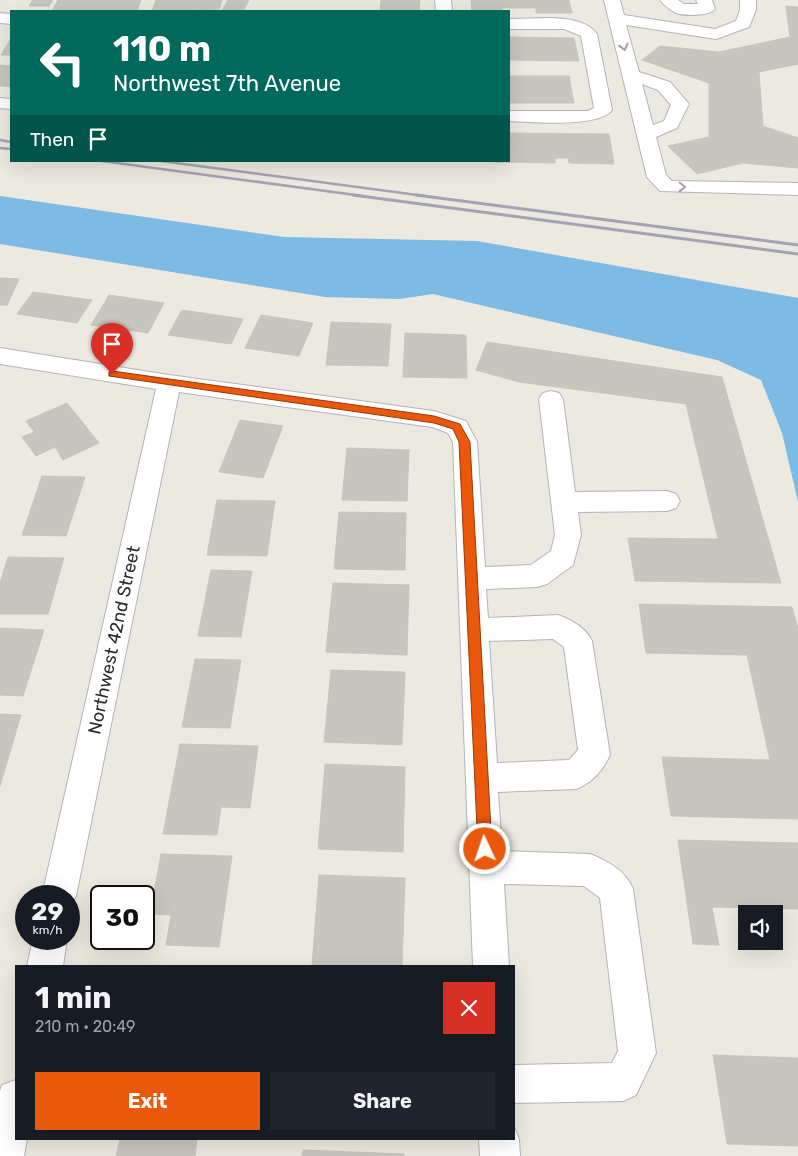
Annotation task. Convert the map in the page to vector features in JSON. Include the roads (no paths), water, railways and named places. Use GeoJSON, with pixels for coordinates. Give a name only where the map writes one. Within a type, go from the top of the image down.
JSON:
{"type":"FeatureCollection","features":[{"type":"Feature","properties":{"kind":"street"},"geometry":{"type":"LineString","coordinates":[[612,0],[657,177],[667,187],[798,188]]}},
{"type":"Feature","properties":{"kind":"street"},"geometry":{"type":"LineString","coordinates":[[668,0],[680,9],[707,9],[704,0]]}},
{"type":"Feature","properties":{"kind":"street"},"geometry":{"type":"LineString","coordinates":[[616,18],[673,29],[716,34],[743,24],[748,10],[748,0]]}},
{"type":"Feature","properties":{"kind":"street"},"geometry":{"type":"LineString","coordinates":[[510,24],[572,24],[585,28],[589,34],[603,110],[591,116],[510,116]]}},
{"type":"Feature","properties":{"kind":"street"},"geometry":{"type":"LineString","coordinates":[[631,75],[664,86],[680,104],[671,124],[646,135]]}},
{"type":"Feature","properties":{"kind":"street"},"geometry":{"type":"LineString","coordinates":[[0,356],[169,383],[434,420],[457,427],[464,442],[491,965]]}},
{"type":"Feature","properties":{"kind":"street","name":"Northwest 42nd Street"},"geometry":{"type":"LineString","coordinates":[[62,885],[169,383]]}},
{"type":"Feature","properties":{"kind":"street"},"geometry":{"type":"LineString","coordinates":[[471,579],[537,576],[563,557],[568,536],[551,399]]}},
{"type":"Feature","properties":{"kind":"street"},"geometry":{"type":"LineString","coordinates":[[564,502],[667,501]]}},
{"type":"Feature","properties":{"kind":"street"},"geometry":{"type":"LineString","coordinates":[[475,630],[558,627],[578,641],[594,755],[576,774],[481,778]]}},
{"type":"Feature","properties":{"kind":"street"},"geometry":{"type":"LineString","coordinates":[[486,867],[590,870],[616,889],[637,1053],[623,1082],[515,1084]]}},
{"type":"Feature","properties":{"kind":"street"},"geometry":{"type":"LineString","coordinates":[[44,965],[48,950]]}},
{"type":"Feature","properties":{"kind":"street"},"geometry":{"type":"LineString","coordinates":[[4,1156],[15,1104]]}},
{"type":"Feature","properties":{"kind":"street"},"geometry":{"type":"LineString","coordinates":[[499,1140],[500,1156]]}},
{"type":"Feature","properties":{"kind":"water"},"geometry":{"type":"Polygon","coordinates":[[[0,196],[284,237],[477,241],[798,298],[798,502],[782,433],[761,380],[717,360],[433,294],[399,299],[325,297],[0,244],[0,196]]]}},
{"type":"Feature","properties":{"kind":"railway"},"geometry":{"type":"LineString","coordinates":[[0,140],[10,142]]}},
{"type":"Feature","properties":{"kind":"railway"},"geometry":{"type":"LineString","coordinates":[[0,148],[10,149]]}},
{"type":"Feature","properties":{"kind":"railway"},"geometry":{"type":"LineString","coordinates":[[109,162],[363,196]]}},
{"type":"Feature","properties":{"kind":"railway"},"geometry":{"type":"LineString","coordinates":[[169,162],[425,196]]}},
{"type":"Feature","properties":{"kind":"railway"},"geometry":{"type":"LineString","coordinates":[[353,195],[798,254]]}},
{"type":"Feature","properties":{"kind":"railway"},"geometry":{"type":"LineString","coordinates":[[416,195],[798,245]]}}]}
